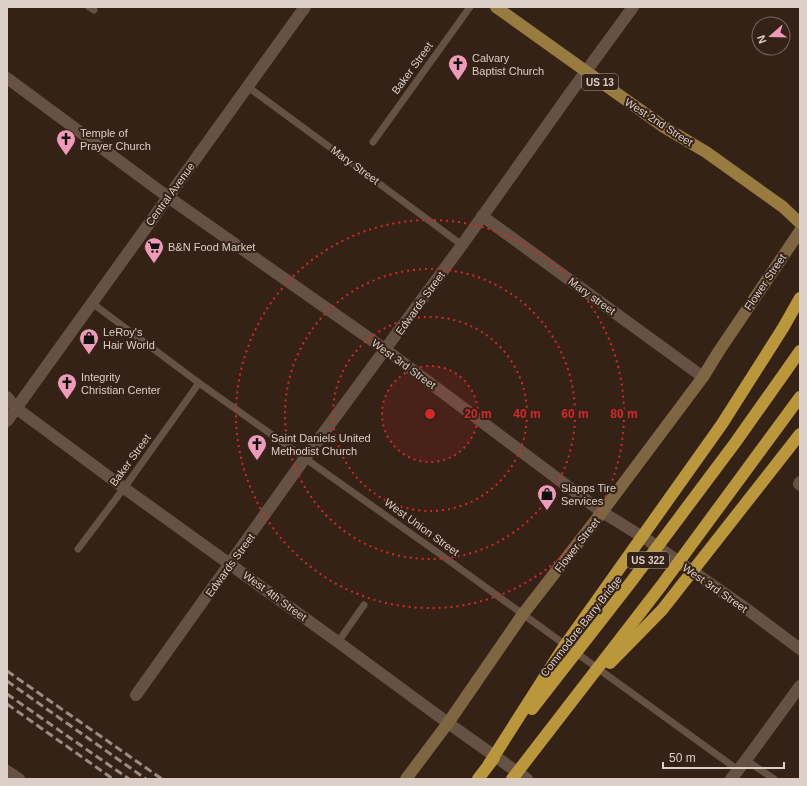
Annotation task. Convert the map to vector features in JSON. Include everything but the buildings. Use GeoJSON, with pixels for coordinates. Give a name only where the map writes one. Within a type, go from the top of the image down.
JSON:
{"type":"FeatureCollection","features":[{"type":"Feature","properties":{"kind":"highway"},"geometry":{"type":"LineString","coordinates":[[489,764],[563,648],[722,424],[783,328],[800,298]]}},
{"type":"Feature","properties":{"kind":"highway","name":"Commodore Barry Bridge"},"geometry":{"type":"LineString","coordinates":[[478,779],[631,582],[735,443],[800,351]]}},
{"type":"Feature","properties":{"kind":"highway","name":"US 322"},"geometry":{"type":"LineString","coordinates":[[512,779],[666,580],[800,397]]}},
{"type":"Feature","properties":{"kind":"highway"},"geometry":{"type":"LineString","coordinates":[[570,705],[662,610],[800,434]]}},
{"type":"Feature","properties":{"kind":"main road","name":"West 2nd Street"},"geometry":{"type":"LineString","coordinates":[[496,7],[664,127],[706,152],[783,207],[800,223]]}},
{"type":"Feature","properties":{"kind":"street","name":"Central Avenue"},"geometry":{"type":"LineString","coordinates":[[7,421],[305,7]]}},
{"type":"Feature","properties":{"kind":"street","name":"Edwards Street"},"geometry":{"type":"LineString","coordinates":[[136,695],[633,7]]}},
{"type":"Feature","properties":{"kind":"street","name":"West 3rd Street"},"geometry":{"type":"LineString","coordinates":[[7,78],[168,198],[386,350],[602,512],[655,545],[748,610],[800,650]]}},
{"type":"Feature","properties":{"kind":"street","name":"Mary street"},"geometry":{"type":"LineString","coordinates":[[482,216],[703,377]]}},
{"type":"Feature","properties":{"kind":"street","name":"Flower Street"},"geometry":{"type":"LineString","coordinates":[[406,779],[448,723],[523,614],[602,512],[703,377],[800,230]]}},
{"type":"Feature","properties":{"kind":"street","name":"West 4th Street"},"geometry":{"type":"LineString","coordinates":[[7,397],[16,408],[124,488],[527,779]]}},
{"type":"Feature","properties":{"kind":"street"},"geometry":{"type":"LineString","coordinates":[[735,774],[800,686]]}},
{"type":"Feature","properties":{"kind":"street"},"geometry":{"type":"LineString","coordinates":[[7,770],[19,779]]}},
{"type":"Feature","properties":{"kind":"lane","name":"Baker Street"},"geometry":{"type":"LineString","coordinates":[[373,142],[470,7]]}},
{"type":"Feature","properties":{"kind":"lane","name":"Mary Street"},"geometry":{"type":"LineString","coordinates":[[248,87],[462,245]]}},
{"type":"Feature","properties":{"kind":"lane","name":"West Union Street"},"geometry":{"type":"LineString","coordinates":[[92,303],[199,383],[523,614],[735,774]]}},
{"type":"Feature","properties":{"kind":"lane","name":"Baker Street"},"geometry":{"type":"LineString","coordinates":[[78,549],[124,488],[199,383]]}},
{"type":"Feature","properties":{"kind":"lane"},"geometry":{"type":"LineString","coordinates":[[338,642],[364,605]]}},
{"type":"Feature","properties":{"kind":"lane"},"geometry":{"type":"LineString","coordinates":[[746,760],[774,779]]}},
{"type":"Feature","properties":{"kind":"railway"},"geometry":{"type":"LineString","coordinates":[[7,671],[162,779]]}},
{"type":"Feature","properties":{"kind":"railway"},"geometry":{"type":"LineString","coordinates":[[7,681],[146,779]]}},
{"type":"Feature","properties":{"kind":"railway"},"geometry":{"type":"LineString","coordinates":[[7,694],[129,779]]}},
{"type":"Feature","properties":{"kind":"railway"},"geometry":{"type":"LineString","coordinates":[[7,704],[113,779]]}},
{"type":"Feature","properties":{"kind":"place","name":"Calvary Baptist Church"},"geometry":{"type":"Point","coordinates":[458,81]}},
{"type":"Feature","properties":{"kind":"place","name":"Temple of Prayer Church"},"geometry":{"type":"Point","coordinates":[66,156]}},
{"type":"Feature","properties":{"kind":"place","name":"B&N Food Market"},"geometry":{"type":"Point","coordinates":[154,264]}},
{"type":"Feature","properties":{"kind":"place","name":"LeRoy's Hair World"},"geometry":{"type":"Point","coordinates":[89,355]}},
{"type":"Feature","properties":{"kind":"place","name":"Integrity Christian Center"},"geometry":{"type":"Point","coordinates":[67,400]}},
{"type":"Feature","properties":{"kind":"place","name":"Saint Daniels United Methodist Church"},"geometry":{"type":"Point","coordinates":[257,461]}},
{"type":"Feature","properties":{"kind":"place","name":"Slapps Tire Services"},"geometry":{"type":"Point","coordinates":[547,511]}}]}
